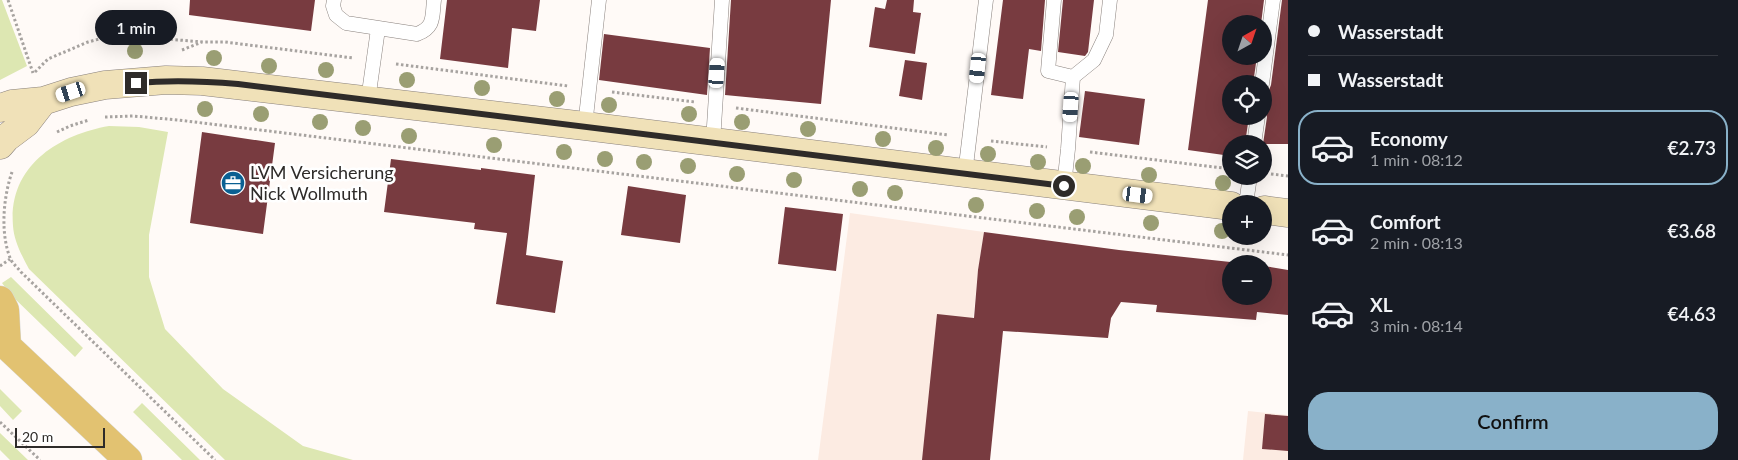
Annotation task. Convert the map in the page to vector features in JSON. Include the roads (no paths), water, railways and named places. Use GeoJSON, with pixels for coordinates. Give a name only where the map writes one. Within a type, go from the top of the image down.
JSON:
{"type":"FeatureCollection","features":[{"type":"Feature","properties":{"kind":"main road"},"geometry":{"type":"LineString","coordinates":[[0,108],[12,104],[43,101],[71,92],[105,85],[166,80],[229,83],[1222,205]]}},
{"type":"Feature","properties":{"kind":"main road"},"geometry":{"type":"LineString","coordinates":[[0,145],[26,123],[43,101]]}},
{"type":"Feature","properties":{"kind":"main road"},"geometry":{"type":"LineString","coordinates":[[1272,211],[1288,213]]}},
{"type":"Feature","properties":{"kind":"main road"},"geometry":{"type":"LineString","coordinates":[[0,300],[5,310],[4,344],[128,460]]}},
{"type":"Feature","properties":{"kind":"lane"},"geometry":{"type":"LineString","coordinates":[[334,0],[333,6],[336,15],[346,23],[417,34],[427,30],[432,22],[434,0]]}},
{"type":"Feature","properties":{"kind":"lane"},"geometry":{"type":"LineString","coordinates":[[585,126],[599,0]]}},
{"type":"Feature","properties":{"kind":"lane"},"geometry":{"type":"LineString","coordinates":[[713,142],[722,0]]}},
{"type":"Feature","properties":{"kind":"lane"},"geometry":{"type":"LineString","coordinates":[[965,174],[986,0]]}},
{"type":"Feature","properties":{"kind":"lane"},"geometry":{"type":"LineString","coordinates":[[1054,0],[1048,71],[1073,77]]}},
{"type":"Feature","properties":{"kind":"lane"},"geometry":{"type":"LineString","coordinates":[[1064,186],[1073,77],[1094,60],[1106,35],[1110,0]]}},
{"type":"Feature","properties":{"kind":"lane"},"geometry":{"type":"LineString","coordinates":[[1263,75],[1272,0]]}},
{"type":"Feature","properties":{"kind":"lane"},"geometry":{"type":"LineString","coordinates":[[368,100],[378,29]]}},
{"type":"Feature","properties":{"kind":"place","name":"LVM Versicherung Nick Wollmuth"},"geometry":{"type":"Point","coordinates":[233,183]}}]}
